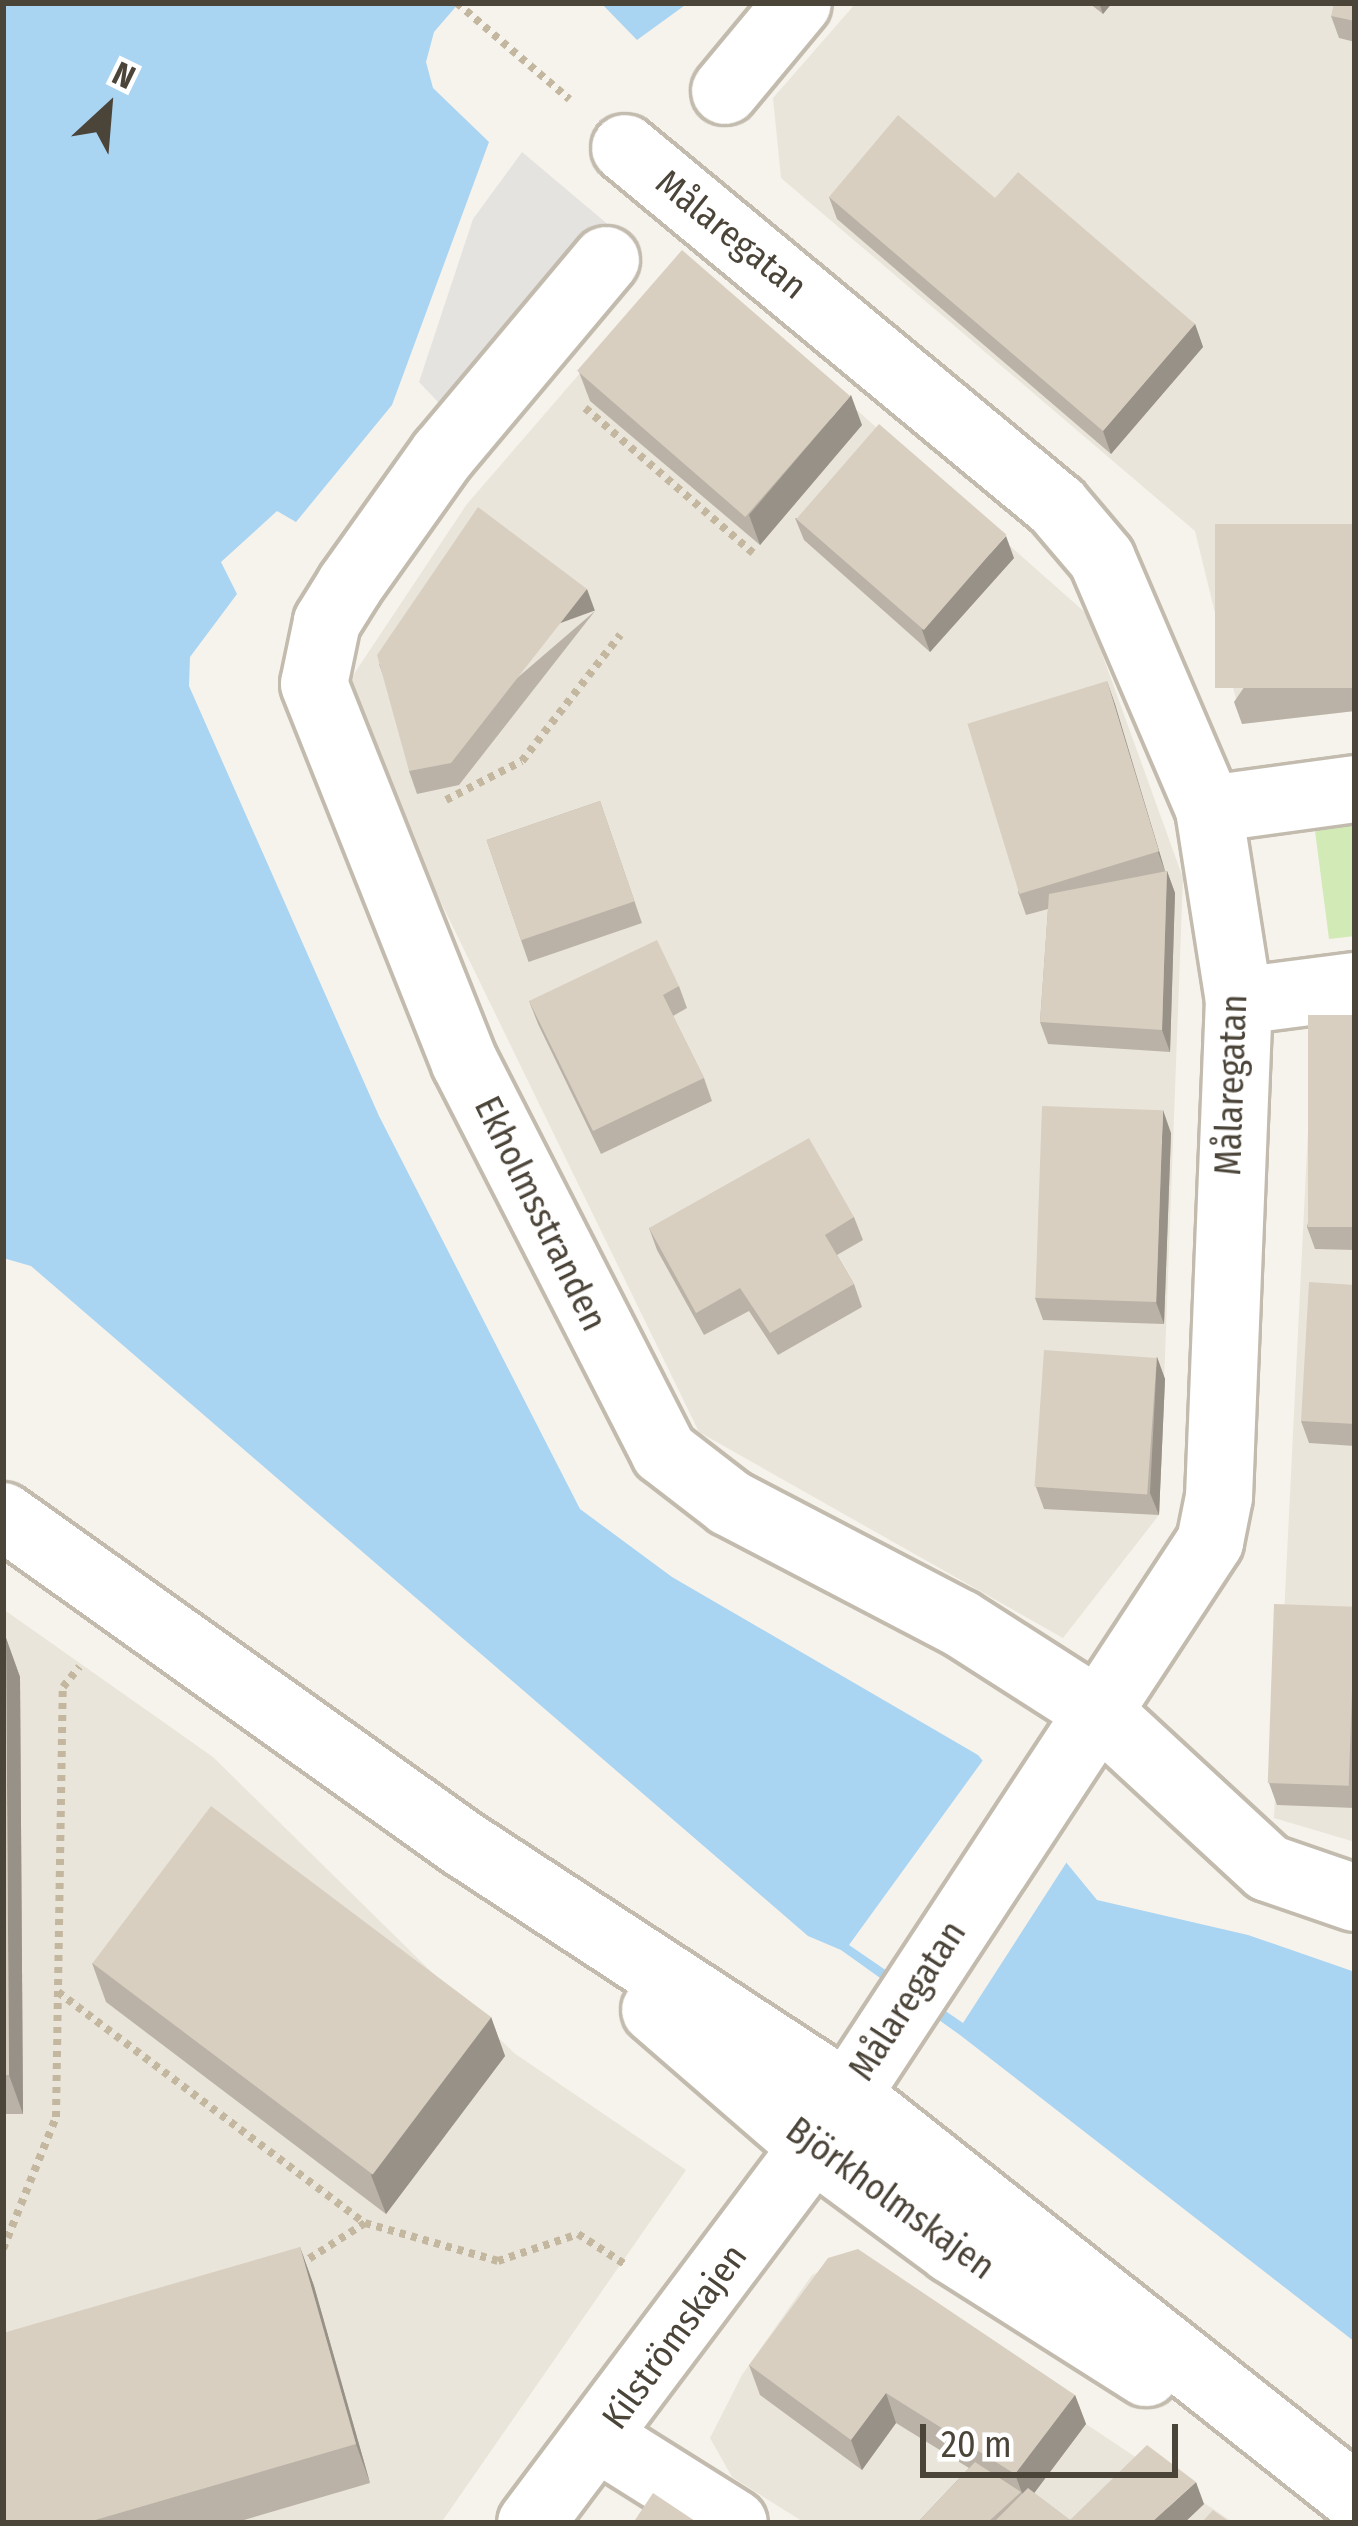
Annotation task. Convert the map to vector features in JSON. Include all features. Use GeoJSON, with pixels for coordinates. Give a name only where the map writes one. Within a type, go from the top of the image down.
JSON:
{"type":"FeatureCollection","features":[{"type":"Feature","properties":{"kind":"street"},"geometry":{"type":"LineString","coordinates":[[725,91],[798,3]]}},
{"type":"Feature","properties":{"kind":"street","name":"Målaregatan"},"geometry":{"type":"LineString","coordinates":[[625,148],[1057,506],[1102,560],[1209,809],[1239,1001],[1219,1497],[1210,1542],[830,2121]]}},
{"type":"Feature","properties":{"kind":"street","name":"Ekholmsstranden"},"geometry":{"type":"LineString","coordinates":[[606,260],[443,454],[327,622],[314,684],[369,839],[465,1063],[664,1452],[730,1503],[959,1623],[1099,1712],[1268,1868],[1355,1898]]}},
{"type":"Feature","properties":{"kind":"street"},"geometry":{"type":"LineString","coordinates":[[1209,809],[1355,788]]}},
{"type":"Feature","properties":{"kind":"street"},"geometry":{"type":"LineString","coordinates":[[1239,1001],[1355,986]]}},
{"type":"Feature","properties":{"kind":"street","name":"Björkholmskajen"},"geometry":{"type":"LineString","coordinates":[[3,1516],[462,1843],[830,2121],[952,2250],[1355,2501]]}},
{"type":"Feature","properties":{"kind":"street","name":"Kilströmskajen"},"geometry":{"type":"LineString","coordinates":[[531,2523],[600,2438],[830,2121]]}},
{"type":"Feature","properties":{"kind":"street"},"geometry":{"type":"LineString","coordinates":[[600,2438],[734,2523]]}},
{"type":"Feature","properties":{"kind":"path"},"geometry":{"type":"LineString","coordinates":[[457,3],[502,41]]}},
{"type":"Feature","properties":{"kind":"path"},"geometry":{"type":"LineString","coordinates":[[525,356],[753,553]]}},
{"type":"Feature","properties":{"kind":"path"},"geometry":{"type":"LineString","coordinates":[[369,839],[522,761],[620,635]]}},
{"type":"Feature","properties":{"kind":"path"},"geometry":{"type":"LineString","coordinates":[[3,2249],[56,2117],[63,1687],[128,1605]]}},
{"type":"Feature","properties":{"kind":"path"},"geometry":{"type":"LineString","coordinates":[[58,1992],[365,2223],[498,2260],[578,2234]]}},
{"type":"Feature","properties":{"kind":"path"},"geometry":{"type":"LineString","coordinates":[[286,2270],[365,2223]]}},
{"type":"Feature","properties":{"kind":"shaded area"},"geometry":{"type":"Polygon","coordinates":[[[856,3],[1355,3],[1355,711],[1242,724],[1195,531],[781,178],[773,98],[856,3]]]}},
{"type":"Feature","properties":{"kind":"shaded area"},"geometry":{"type":"Polygon","coordinates":[[[522,152],[642,253],[478,444],[419,382],[473,219],[522,152]]]}},
{"type":"Feature","properties":{"kind":"shaded area"},"geometry":{"type":"Polygon","coordinates":[[[682,255],[1088,615],[1183,878],[1159,1515],[1063,1638],[699,1432],[340,695],[467,504],[682,255]]]}},
{"type":"Feature","properties":{"kind":"shaded area"},"geometry":{"type":"Polygon","coordinates":[[[1355,1023],[1355,1842],[1274,1818],[1313,1029],[1355,1023]]]}},
{"type":"Feature","properties":{"kind":"shaded area"},"geometry":{"type":"Polygon","coordinates":[[[3,1609],[213,1757],[514,2053],[686,2170],[441,2523],[3,2523],[3,1609]]]}},
{"type":"Feature","properties":{"kind":"shaded area"},"geometry":{"type":"Polygon","coordinates":[[[852,2256],[1086,2424],[1234,2523],[805,2523],[732,2477],[710,2438],[742,2375],[812,2275],[852,2256]]]}},
{"type":"Feature","properties":{"kind":"green space"},"geometry":{"type":"Polygon","coordinates":[[[1355,818],[1355,936],[1329,939],[1314,823],[1355,818]]]}},
{"type":"Feature","properties":{"kind":"water"},"geometry":{"type":"Polygon","coordinates":[[[3,3],[459,3],[434,32],[426,62],[433,88],[489,142],[392,405],[296,522],[277,511],[221,562],[237,594],[190,657],[189,686],[379,1116],[580,1509],[672,1577],[978,1755],[1097,1900],[1248,1935],[1355,1972],[1355,2342],[960,2035],[841,1950],[808,1936],[31,1266],[3,1258],[3,3]]]}},
{"type":"Feature","properties":{"kind":"water"},"geometry":{"type":"Polygon","coordinates":[[[601,3],[688,3],[637,40],[601,3]]]}},
{"type":"Feature","properties":{"kind":"pier"},"geometry":{"type":"Polygon","coordinates":[[[986,1756],[1070,1857],[963,2023],[849,1945],[986,1756]]]}},
{"type":"Feature","properties":{"kind":"building"},"geometry":{"type":"Polygon","coordinates":[[[1334,3],[1355,3],[1355,21],[1331,16],[1334,3]]]}},
{"type":"Feature","properties":{"kind":"building"},"geometry":{"type":"Polygon","coordinates":[[[898,115],[995,198],[1018,172],[1195,324],[1103,431],[829,197],[898,115]]]}},
{"type":"Feature","properties":{"kind":"building"},"geometry":{"type":"Polygon","coordinates":[[[682,250],[850,396],[745,517],[577,371],[682,250]]]}},
{"type":"Feature","properties":{"kind":"building"},"geometry":{"type":"Polygon","coordinates":[[[879,424],[1007,535],[924,630],[796,519],[879,424]]]}},
{"type":"Feature","properties":{"kind":"building"},"geometry":{"type":"Polygon","coordinates":[[[478,507],[587,589],[451,763],[409,771],[377,655],[478,507]]]}},
{"type":"Feature","properties":{"kind":"building"},"geometry":{"type":"Polygon","coordinates":[[[1215,524],[1355,524],[1355,688],[1215,688],[1215,524]]]}},
{"type":"Feature","properties":{"kind":"building"},"geometry":{"type":"Polygon","coordinates":[[[1107,681],[1159,851],[1019,894],[967,724],[1107,681]]]}},
{"type":"Feature","properties":{"kind":"building"},"geometry":{"type":"Polygon","coordinates":[[[600,801],[635,901],[521,940],[487,840],[600,801]]]}},
{"type":"Feature","properties":{"kind":"building"},"geometry":{"type":"Polygon","coordinates":[[[1167,871],[1162,1030],[1040,1022],[1049,894],[1167,871]]]}},
{"type":"Feature","properties":{"kind":"building"},"geometry":{"type":"Polygon","coordinates":[[[657,940],[679,986],[663,995],[704,1078],[593,1131],[529,1001],[657,940]]]}},
{"type":"Feature","properties":{"kind":"building"},"geometry":{"type":"Polygon","coordinates":[[[1308,1015],[1355,1015],[1355,1227],[1308,1227],[1308,1015]]]}},
{"type":"Feature","properties":{"kind":"building"},"geometry":{"type":"Polygon","coordinates":[[[1042,1106],[1163,1110],[1156,1302],[1035,1298],[1042,1106]]]}},
{"type":"Feature","properties":{"kind":"building"},"geometry":{"type":"Polygon","coordinates":[[[809,1138],[854,1217],[825,1235],[854,1284],[770,1333],[740,1288],[696,1313],[649,1228],[809,1138]]]}},
{"type":"Feature","properties":{"kind":"building"},"geometry":{"type":"Polygon","coordinates":[[[1309,1282],[1355,1285],[1355,1424],[1301,1421],[1309,1282]]]}},
{"type":"Feature","properties":{"kind":"building"},"geometry":{"type":"Polygon","coordinates":[[[1044,1350],[1157,1358],[1147,1495],[1034,1487],[1044,1350]]]}},
{"type":"Feature","properties":{"kind":"building"},"geometry":{"type":"Polygon","coordinates":[[[1274,1604],[1355,1607],[1349,1786],[1268,1783],[1274,1604]]]}},
{"type":"Feature","properties":{"kind":"building"},"geometry":{"type":"Polygon","coordinates":[[[6,1638],[9,2075],[3,2075],[6,1638]]]}},
{"type":"Feature","properties":{"kind":"building"},"geometry":{"type":"Polygon","coordinates":[[[211,1806],[491,2017],[373,2175],[92,1963],[211,1806]]]}},
{"type":"Feature","properties":{"kind":"building"},"geometry":{"type":"Polygon","coordinates":[[[300,2247],[356,2444],[85,2523],[3,2523],[3,2333],[300,2247]]]}},
{"type":"Feature","properties":{"kind":"building"},"geometry":{"type":"Polygon","coordinates":[[[858,2249],[1075,2395],[1015,2474],[886,2393],[851,2440],[749,2365],[828,2258],[858,2249]]]}},
{"type":"Feature","properties":{"kind":"building"},"geometry":{"type":"Polygon","coordinates":[[[1147,2445],[1196,2482],[1151,2523],[993,2523],[1028,2488],[1070,2520],[1147,2445]]]}},
{"type":"Feature","properties":{"kind":"building"},"geometry":{"type":"Polygon","coordinates":[[[975,2462],[1021,2492],[987,2523],[917,2523],[975,2462]]]}},
{"type":"Feature","properties":{"kind":"building"},"geometry":{"type":"Polygon","coordinates":[[[653,2493],[698,2523],[633,2523],[653,2493]]]}},
{"type":"Feature","properties":{"kind":"building"},"geometry":{"type":"Polygon","coordinates":[[[1213,2510],[1231,2523],[1201,2523],[1213,2510]]]}}]}
